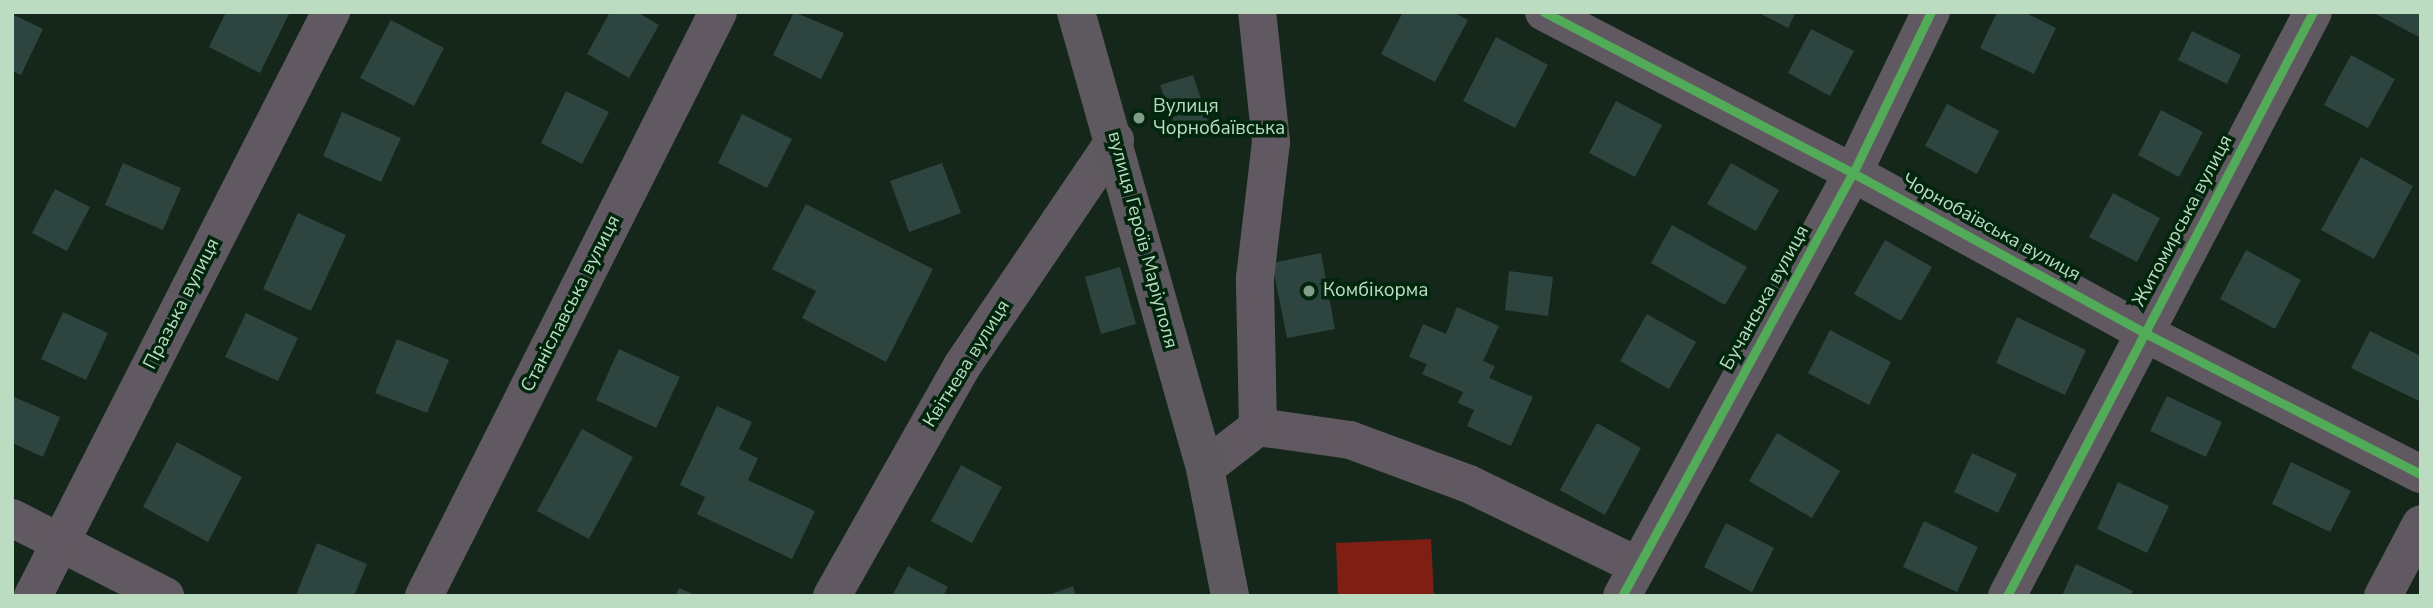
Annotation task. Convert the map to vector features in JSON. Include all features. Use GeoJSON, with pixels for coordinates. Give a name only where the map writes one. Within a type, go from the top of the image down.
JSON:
{"type":"FeatureCollection","features":[{"type":"Feature","properties":{"kind":"main road","name":"вулиця Героїв Маріуполя"},"geometry":{"type":"LineString","coordinates":[[1076,12],[1115,140],[1205,468],[1230,596]]}},
{"type":"Feature","properties":{"kind":"street","name":"Празька вулиця"},"geometry":{"type":"LineString","coordinates":[[33,596],[331,12]]}},
{"type":"Feature","properties":{"kind":"street","name":"Станіславська вулиця"},"geometry":{"type":"LineString","coordinates":[[424,596],[718,12]]}},
{"type":"Feature","properties":{"kind":"street"},"geometry":{"type":"LineString","coordinates":[[1258,12],[1271,142],[1255,278],[1258,426]]}},
{"type":"Feature","properties":{"kind":"street","name":"Бучанська вулиця"},"geometry":{"type":"LineString","coordinates":[[1630,581],[1853,173],[1931,12]]}},
{"type":"Feature","properties":{"kind":"street","name":"Житомирська вулиця"},"geometry":{"type":"LineString","coordinates":[[2007,596],[2313,12]]}},
{"type":"Feature","properties":{"kind":"street","name":"Чорнобаївська вулиця"},"geometry":{"type":"LineString","coordinates":[[1554,15],[1853,173],[2143,332],[2421,474]]}},
{"type":"Feature","properties":{"kind":"street","name":"Квітнева вулиця"},"geometry":{"type":"LineString","coordinates":[[832,596],[962,366],[1115,140]]}},
{"type":"Feature","properties":{"kind":"street"},"geometry":{"type":"LineString","coordinates":[[1205,468],[1258,426],[1350,440],[1469,484],[1630,581]]}},
{"type":"Feature","properties":{"kind":"street"},"geometry":{"type":"LineString","coordinates":[[12,518],[165,596]]}},
{"type":"Feature","properties":{"kind":"street"},"geometry":{"type":"LineString","coordinates":[[2383,596],[2421,524]]}},
{"type":"Feature","properties":{"kind":"shaded area"},"geometry":{"type":"Polygon","coordinates":[[[1431,539],[1434,596],[1338,596],[1336,543],[1431,539]]]}},
{"type":"Feature","properties":{"kind":"building"},"geometry":{"type":"Polygon","coordinates":[[[226,12],[290,12],[260,73],[209,47],[226,12]]]}},
{"type":"Feature","properties":{"kind":"building"},"geometry":{"type":"Polygon","coordinates":[[[610,12],[637,12],[659,25],[629,78],[587,54],[610,12]]]}},
{"type":"Feature","properties":{"kind":"building"},"geometry":{"type":"Polygon","coordinates":[[[794,12],[844,33],[821,79],[773,55],[794,12]]]}},
{"type":"Feature","properties":{"kind":"building"},"geometry":{"type":"Polygon","coordinates":[[[1403,12],[1453,12],[1468,20],[1435,82],[1381,54],[1403,12]]]}},
{"type":"Feature","properties":{"kind":"building"},"geometry":{"type":"Polygon","coordinates":[[[1757,12],[1796,12],[1788,28],[1757,12]]]}},
{"type":"Feature","properties":{"kind":"building"},"geometry":{"type":"Polygon","coordinates":[[[1997,12],[2024,12],[2056,28],[2034,74],[1980,48],[1997,12]]]}},
{"type":"Feature","properties":{"kind":"building"},"geometry":{"type":"Polygon","coordinates":[[[2372,12],[2421,12],[2421,38],[2372,12]]]}},
{"type":"Feature","properties":{"kind":"building"},"geometry":{"type":"Polygon","coordinates":[[[12,14],[43,29],[21,75],[12,71],[12,14]]]}},
{"type":"Feature","properties":{"kind":"building"},"geometry":{"type":"Polygon","coordinates":[[[391,20],[444,48],[414,106],[360,78],[391,20]]]}},
{"type":"Feature","properties":{"kind":"building"},"geometry":{"type":"Polygon","coordinates":[[[1811,29],[1854,51],[1830,96],[1788,73],[1811,29]]]}},
{"type":"Feature","properties":{"kind":"building"},"geometry":{"type":"Polygon","coordinates":[[[2192,31],[2241,55],[2227,84],[2178,60],[2192,31]]]}},
{"type":"Feature","properties":{"kind":"building"},"geometry":{"type":"Polygon","coordinates":[[[1496,37],[1548,65],[1515,128],[1463,101],[1496,37]]]}},
{"type":"Feature","properties":{"kind":"building"},"geometry":{"type":"Polygon","coordinates":[[[2351,55],[2395,79],[2368,128],[2324,105],[2351,55]]]}},
{"type":"Feature","properties":{"kind":"building"},"geometry":{"type":"Polygon","coordinates":[[[1193,75],[1210,127],[1178,137],[1160,85],[1193,75]]]}},
{"type":"Feature","properties":{"kind":"building"},"geometry":{"type":"Polygon","coordinates":[[[566,91],[609,112],[582,164],[541,143],[566,91]]]}},
{"type":"Feature","properties":{"kind":"building"},"geometry":{"type":"Polygon","coordinates":[[[1616,101],[1662,125],[1635,177],[1589,153],[1616,101]]]}},
{"type":"Feature","properties":{"kind":"building"},"geometry":{"type":"Polygon","coordinates":[[[1947,104],[1999,131],[1977,174],[1925,146],[1947,104]]]}},
{"type":"Feature","properties":{"kind":"building"},"geometry":{"type":"Polygon","coordinates":[[[2161,110],[2203,132],[2179,177],[2138,155],[2161,110]]]}},
{"type":"Feature","properties":{"kind":"building"},"geometry":{"type":"Polygon","coordinates":[[[342,112],[401,138],[381,182],[323,156],[342,112]]]}},
{"type":"Feature","properties":{"kind":"building"},"geometry":{"type":"Polygon","coordinates":[[[742,114],[792,139],[767,188],[718,163],[742,114]]]}},
{"type":"Feature","properties":{"kind":"building"},"geometry":{"type":"Polygon","coordinates":[[[2361,157],[2413,186],[2374,259],[2321,230],[2361,157]]]}},
{"type":"Feature","properties":{"kind":"building"},"geometry":{"type":"Polygon","coordinates":[[[123,163],[181,188],[163,230],[105,205],[123,163]]]}},
{"type":"Feature","properties":{"kind":"building"},"geometry":{"type":"Polygon","coordinates":[[[942,163],[961,213],[909,232],[890,181],[942,163]]]}},
{"type":"Feature","properties":{"kind":"building"},"geometry":{"type":"Polygon","coordinates":[[[1731,163],[1779,190],[1756,231],[1707,204],[1731,163]]]}},
{"type":"Feature","properties":{"kind":"building"},"geometry":{"type":"Polygon","coordinates":[[[55,189],[90,207],[67,251],[32,233],[55,189]]]}},
{"type":"Feature","properties":{"kind":"building"},"geometry":{"type":"Polygon","coordinates":[[[2113,193],[2160,218],[2137,262],[2089,237],[2113,193]]]}},
{"type":"Feature","properties":{"kind":"building"},"geometry":{"type":"Polygon","coordinates":[[[806,204],[933,269],[886,362],[802,318],[816,291],[772,269],[806,204]]]}},
{"type":"Feature","properties":{"kind":"building"},"geometry":{"type":"Polygon","coordinates":[[[298,213],[346,235],[311,311],[263,289],[298,213]]]}},
{"type":"Feature","properties":{"kind":"building"},"geometry":{"type":"Polygon","coordinates":[[[1672,225],[1747,267],[1725,305],[1651,263],[1672,225]]]}},
{"type":"Feature","properties":{"kind":"building"},"geometry":{"type":"Polygon","coordinates":[[[1885,240],[1932,267],[1901,321],[1854,294],[1885,240]]]}},
{"type":"Feature","properties":{"kind":"building"},"geometry":{"type":"Polygon","coordinates":[[[2246,250],[2301,280],[2275,329],[2220,299],[2246,250]]]}},
{"type":"Feature","properties":{"kind":"building"},"geometry":{"type":"Polygon","coordinates":[[[1321,253],[1335,329],[1287,338],[1272,263],[1321,253]]]}},
{"type":"Feature","properties":{"kind":"building"},"geometry":{"type":"Polygon","coordinates":[[[1120,267],[1136,324],[1101,334],[1085,277],[1120,267]]]}},
{"type":"Feature","properties":{"kind":"building"},"geometry":{"type":"Polygon","coordinates":[[[1509,271],[1553,277],[1548,316],[1505,310],[1509,271]]]}},
{"type":"Feature","properties":{"kind":"building"},"geometry":{"type":"Polygon","coordinates":[[[1457,307],[1499,326],[1483,361],[1495,366],[1489,378],[1533,397],[1511,446],[1467,426],[1474,410],[1458,403],[1463,392],[1422,374],[1427,364],[1409,357],[1423,324],[1446,334],[1457,307]]]}},
{"type":"Feature","properties":{"kind":"building"},"geometry":{"type":"Polygon","coordinates":[[[63,312],[108,333],[86,380],[41,359],[63,312]]]}},
{"type":"Feature","properties":{"kind":"building"},"geometry":{"type":"Polygon","coordinates":[[[246,313],[298,338],[278,381],[225,357],[246,313]]]}},
{"type":"Feature","properties":{"kind":"building"},"geometry":{"type":"Polygon","coordinates":[[[1647,314],[1696,342],[1669,389],[1620,361],[1647,314]]]}},
{"type":"Feature","properties":{"kind":"building"},"geometry":{"type":"Polygon","coordinates":[[[2017,317],[2086,350],[2065,395],[1996,363],[2017,317]]]}},
{"type":"Feature","properties":{"kind":"building"},"geometry":{"type":"Polygon","coordinates":[[[1830,330],[1891,362],[1869,405],[1808,373],[1830,330]]]}},
{"type":"Feature","properties":{"kind":"building"},"geometry":{"type":"Polygon","coordinates":[[[2370,331],[2421,356],[2421,402],[2351,368],[2370,331]]]}},
{"type":"Feature","properties":{"kind":"building"},"geometry":{"type":"Polygon","coordinates":[[[397,339],[449,360],[427,413],[375,393],[397,339]]]}},
{"type":"Feature","properties":{"kind":"building"},"geometry":{"type":"Polygon","coordinates":[[[619,349],[680,377],[656,428],[596,400],[619,349]]]}},
{"type":"Feature","properties":{"kind":"building"},"geometry":{"type":"Polygon","coordinates":[[[12,396],[60,417],[43,457],[12,443],[12,396]]]}},
{"type":"Feature","properties":{"kind":"building"},"geometry":{"type":"Polygon","coordinates":[[[2167,396],[2222,422],[2206,457],[2150,431],[2167,396]]]}},
{"type":"Feature","properties":{"kind":"building"},"geometry":{"type":"Polygon","coordinates":[[[717,406],[752,422],[739,449],[758,458],[748,480],[815,511],[792,559],[697,514],[705,497],[680,485],[717,406]]]}},
{"type":"Feature","properties":{"kind":"building"},"geometry":{"type":"Polygon","coordinates":[[[1597,423],[1641,448],[1605,515],[1560,490],[1597,423]]]}},
{"type":"Feature","properties":{"kind":"building"},"geometry":{"type":"Polygon","coordinates":[[[582,429],[633,457],[589,539],[537,511],[582,429]]]}},
{"type":"Feature","properties":{"kind":"building"},"geometry":{"type":"Polygon","coordinates":[[[1777,433],[1840,471],[1812,518],[1749,481],[1777,433]]]}},
{"type":"Feature","properties":{"kind":"building"},"geometry":{"type":"Polygon","coordinates":[[[177,442],[242,477],[208,542],[143,507],[177,442]]]}},
{"type":"Feature","properties":{"kind":"building"},"geometry":{"type":"Polygon","coordinates":[[[1972,453],[2017,474],[1998,513],[1954,492],[1972,453]]]}},
{"type":"Feature","properties":{"kind":"building"},"geometry":{"type":"Polygon","coordinates":[[[2291,462],[2351,491],[2330,532],[2272,504],[2291,462]]]}},
{"type":"Feature","properties":{"kind":"building"},"geometry":{"type":"Polygon","coordinates":[[[961,465],[1002,487],[972,543],[931,521],[961,465]]]}},
{"type":"Feature","properties":{"kind":"building"},"geometry":{"type":"Polygon","coordinates":[[[2118,482],[2169,506],[2147,553],[2097,529],[2118,482]]]}},
{"type":"Feature","properties":{"kind":"building"},"geometry":{"type":"Polygon","coordinates":[[[1924,521],[1978,547],[1957,592],[1903,567],[1924,521]]]}},
{"type":"Feature","properties":{"kind":"building"},"geometry":{"type":"Polygon","coordinates":[[[1726,523],[1774,548],[1752,592],[1704,567],[1726,523]]]}},
{"type":"Feature","properties":{"kind":"building"},"geometry":{"type":"Polygon","coordinates":[[[317,543],[367,564],[354,596],[296,595],[317,543]]]}},
{"type":"Feature","properties":{"kind":"building"},"geometry":{"type":"Polygon","coordinates":[[[2076,564],[2133,591],[2130,596],[2062,596],[2076,564]]]}},
{"type":"Feature","properties":{"kind":"building"},"geometry":{"type":"Polygon","coordinates":[[[908,566],[948,587],[943,596],[892,596],[908,566]]]}},
{"type":"Feature","properties":{"kind":"building"},"geometry":{"type":"Polygon","coordinates":[[[1073,586],[1076,596],[1049,596],[1049,595],[1073,586]]]}},
{"type":"Feature","properties":{"kind":"building"},"geometry":{"type":"Polygon","coordinates":[[[679,588],[698,596],[675,596],[679,588]]]}},
{"type":"Feature","properties":{"kind":"cycle path"},"geometry":{"type":"LineString","coordinates":[[1544,12],[1853,173],[2143,332],[2421,474]]}},
{"type":"Feature","properties":{"kind":"cycle path"},"geometry":{"type":"LineString","coordinates":[[1622,596],[1853,173],[1931,12]]}},
{"type":"Feature","properties":{"kind":"cycle path"},"geometry":{"type":"LineString","coordinates":[[2007,596],[2313,12]]}},
{"type":"Feature","properties":{"kind":"place","name":"Вулиця Чорнобаївська"},"geometry":{"type":"Point","coordinates":[1139,118]}},
{"type":"Feature","properties":{"kind":"place","name":"Комбікорма"},"geometry":{"type":"Point","coordinates":[1309,291]}}]}
